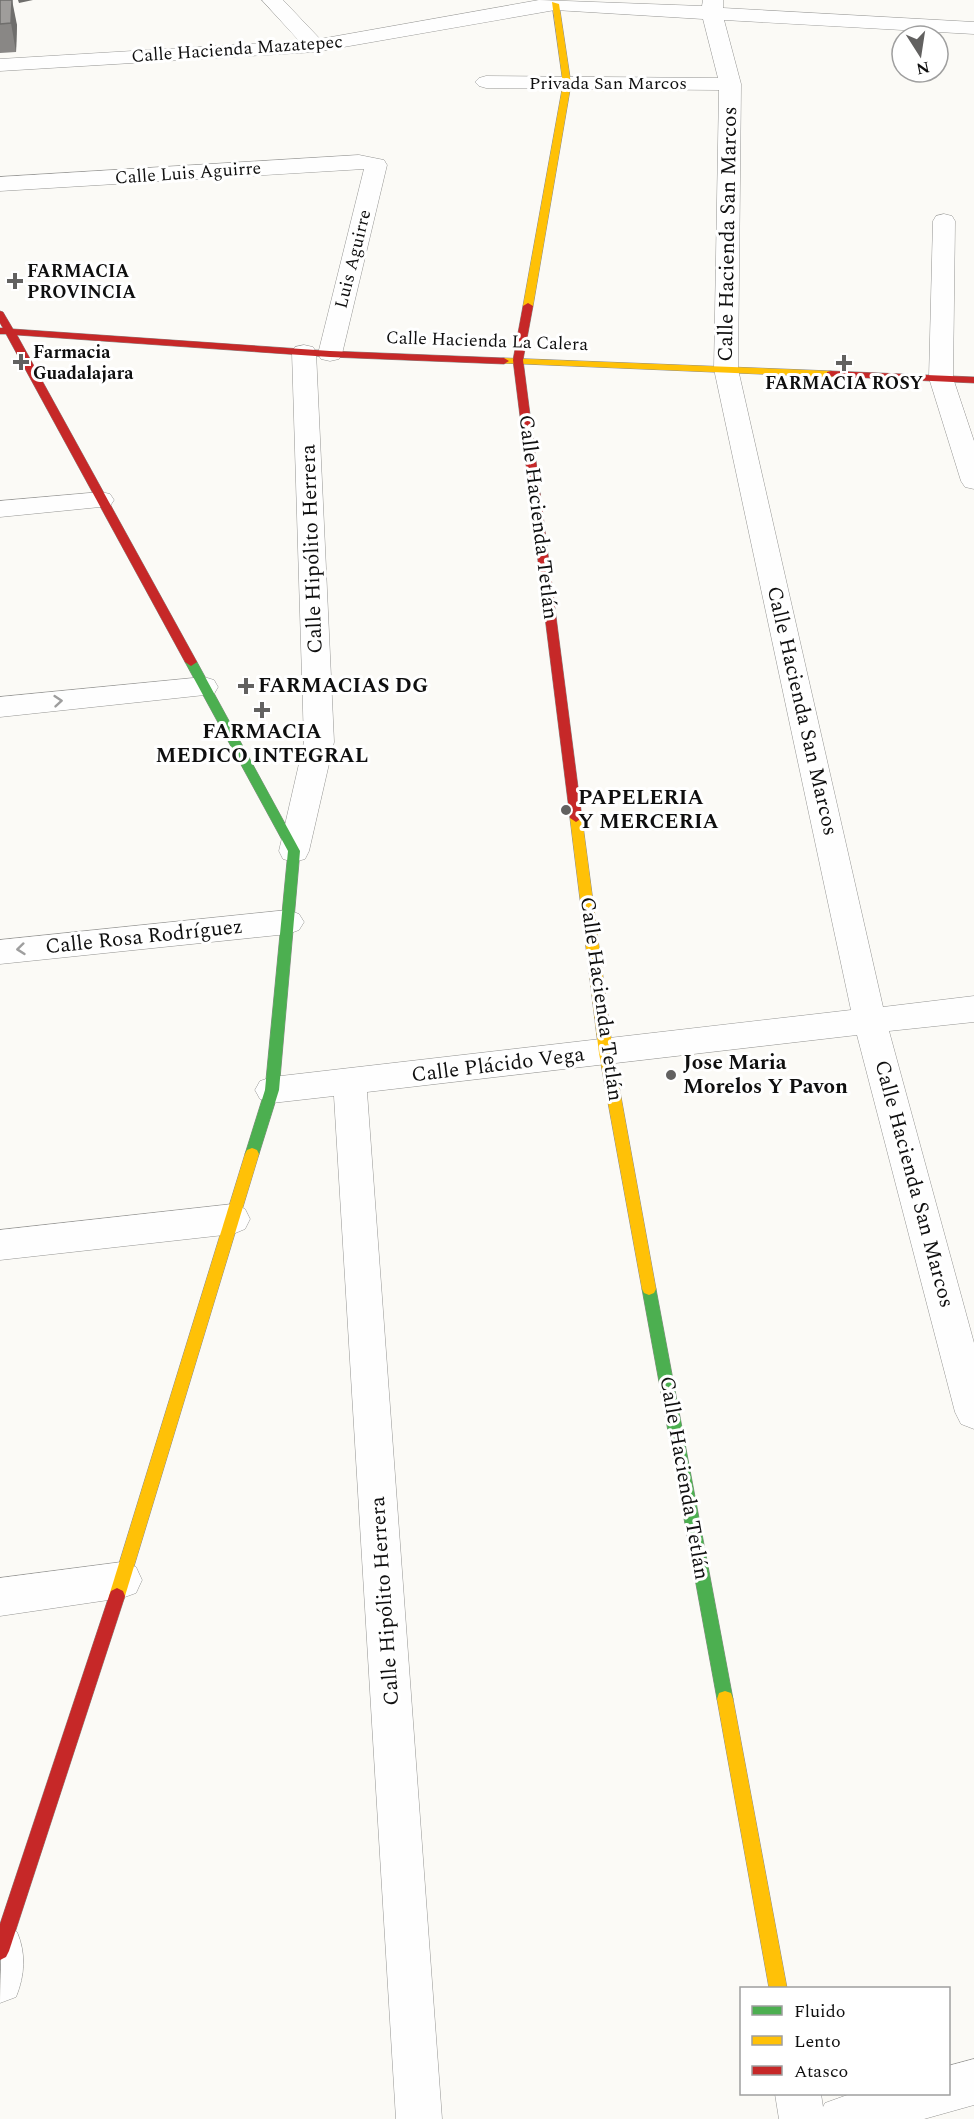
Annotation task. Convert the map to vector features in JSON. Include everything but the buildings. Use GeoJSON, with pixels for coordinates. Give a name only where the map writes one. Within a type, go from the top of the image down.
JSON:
{"type":"FeatureCollection","features":[{"type":"Feature","properties":{"kind":"street"},"geometry":{"type":"LineString","coordinates":[[272,0],[315,46]]}},
{"type":"Feature","properties":{"kind":"street"},"geometry":{"type":"LineString","coordinates":[[454,22],[462,0]]}},
{"type":"Feature","properties":{"kind":"street","name":"Calle Hacienda Mazatepec"},"geometry":{"type":"LineString","coordinates":[[0,65],[315,46],[454,22],[510,9],[555,4],[712,7],[974,28]]}},
{"type":"Feature","properties":{"kind":"street","name":"Calle Hacienda Tetlán"},"geometry":{"type":"LineString","coordinates":[[555,4],[567,84],[518,360],[606,1053],[778,1987]]}},
{"type":"Feature","properties":{"kind":"street","name":"Calle Hacienda San Marcos"},"geometry":{"type":"LineString","coordinates":[[712,7],[730,84],[726,369],[870,1021],[974,1412]]}},
{"type":"Feature","properties":{"kind":"street","name":"Privada San Marcos"},"geometry":{"type":"LineString","coordinates":[[486,82],[730,84]]}},
{"type":"Feature","properties":{"kind":"street","name":"Calle Luis Aguirre"},"geometry":{"type":"LineString","coordinates":[[0,184],[359,162],[376,165]]}},
{"type":"Feature","properties":{"kind":"street","name":"Luis Aguirre"},"geometry":{"type":"LineString","coordinates":[[317,353],[376,165]]}},
{"type":"Feature","properties":{"kind":"street"},"geometry":{"type":"LineString","coordinates":[[944,221],[941,378],[974,481]]}},
{"type":"Feature","properties":{"kind":"street"},"geometry":{"type":"LineString","coordinates":[[0,314],[5,331],[101,500],[294,851],[272,1089],[122,1580],[1,1960]]}},
{"type":"Feature","properties":{"kind":"street","name":"Calle Hacienda La Calera"},"geometry":{"type":"LineString","coordinates":[[5,331],[317,353],[974,380]]}},
{"type":"Feature","properties":{"kind":"street","name":"Calle Hipólito Herrera"},"geometry":{"type":"LineString","coordinates":[[294,851],[319,742],[317,353]]}},
{"type":"Feature","properties":{"kind":"street"},"geometry":{"type":"LineString","coordinates":[[0,509],[101,500]]}},
{"type":"Feature","properties":{"kind":"street"},"geometry":{"type":"LineString","coordinates":[[0,706],[204,687]]}},
{"type":"Feature","properties":{"kind":"street","name":"Calle Rosa Rodríguez"},"geometry":{"type":"LineString","coordinates":[[0,952],[288,922]]}},
{"type":"Feature","properties":{"kind":"street","name":"Calle Plácido Vega"},"geometry":{"type":"LineString","coordinates":[[272,1089],[974,1010]]}},
{"type":"Feature","properties":{"kind":"street","name":"Calle Hipólito Herrera"},"geometry":{"type":"LineString","coordinates":[[350,1082],[419,2119]]}},
{"type":"Feature","properties":{"kind":"street"},"geometry":{"type":"LineString","coordinates":[[0,1245],[233,1219]]}},
{"type":"Feature","properties":{"kind":"street"},"geometry":{"type":"LineString","coordinates":[[0,1597],[122,1580]]}},
{"type":"Feature","properties":{"kind":"street"},"geometry":{"type":"LineString","coordinates":[[950,2088],[974,2082]]}},
{"type":"Feature","properties":{"kind":"street"},"geometry":{"type":"LineString","coordinates":[[798,2095],[802,2119]]}},
{"type":"Feature","properties":{"kind":"street"},"geometry":{"type":"LineString","coordinates":[[841,2119],[928,2095]]}},
{"type":"Feature","properties":{"kind":"traffic: fast"},"geometry":{"type":"LineString","coordinates":[[191,662],[294,851],[272,1090],[252,1154]]}},
{"type":"Feature","properties":{"kind":"traffic: fast"},"geometry":{"type":"LineString","coordinates":[[649,1289],[725,1699]]}},
{"type":"Feature","properties":{"kind":"traffic: slow"},"geometry":{"type":"LineString","coordinates":[[528,306],[567,84],[555,4]]}},
{"type":"Feature","properties":{"kind":"traffic: slow"},"geometry":{"type":"LineString","coordinates":[[504,361],[831,374]]}},
{"type":"Feature","properties":{"kind":"traffic: slow"},"geometry":{"type":"LineString","coordinates":[[576,818],[606,1053],[649,1289]]}},
{"type":"Feature","properties":{"kind":"traffic: slow"},"geometry":{"type":"LineString","coordinates":[[117,1596],[252,1154]]}},
{"type":"Feature","properties":{"kind":"traffic: slow"},"geometry":{"type":"LineString","coordinates":[[725,1699],[778,1987]]}},
{"type":"Feature","properties":{"kind":"traffic: jam"},"geometry":{"type":"LineString","coordinates":[[528,306],[518,360],[576,818]]}},
{"type":"Feature","properties":{"kind":"traffic: jam"},"geometry":{"type":"LineString","coordinates":[[0,314],[191,662]]}},
{"type":"Feature","properties":{"kind":"traffic: jam"},"geometry":{"type":"LineString","coordinates":[[0,331],[330,354],[504,361]]}},
{"type":"Feature","properties":{"kind":"traffic: jam"},"geometry":{"type":"LineString","coordinates":[[831,374],[974,380]]}},
{"type":"Feature","properties":{"kind":"traffic: jam"},"geometry":{"type":"LineString","coordinates":[[0,1951],[117,1596]]}},
{"type":"Feature","properties":{"kind":"place","name":"FARMACIA PROVINCIA"},"geometry":{"type":"Point","coordinates":[15,281]}},
{"type":"Feature","properties":{"kind":"place","name":"Farmacia Guadalajara"},"geometry":{"type":"Point","coordinates":[21,362]}},
{"type":"Feature","properties":{"kind":"place","name":"FARMACIA ROSY"},"geometry":{"type":"Point","coordinates":[844,363]}},
{"type":"Feature","properties":{"kind":"place","name":"FARMACIAS DG"},"geometry":{"type":"Point","coordinates":[246,686]}},
{"type":"Feature","properties":{"kind":"place","name":"FARMACIA MEDICO INTEGRAL"},"geometry":{"type":"Point","coordinates":[262,710]}},
{"type":"Feature","properties":{"kind":"place","name":"PAPELERIA Y MERCERIA"},"geometry":{"type":"Point","coordinates":[566,810]}},
{"type":"Feature","properties":{"kind":"place","name":"Jose Maria Morelos Y Pavon"},"geometry":{"type":"Point","coordinates":[671,1075]}}]}
